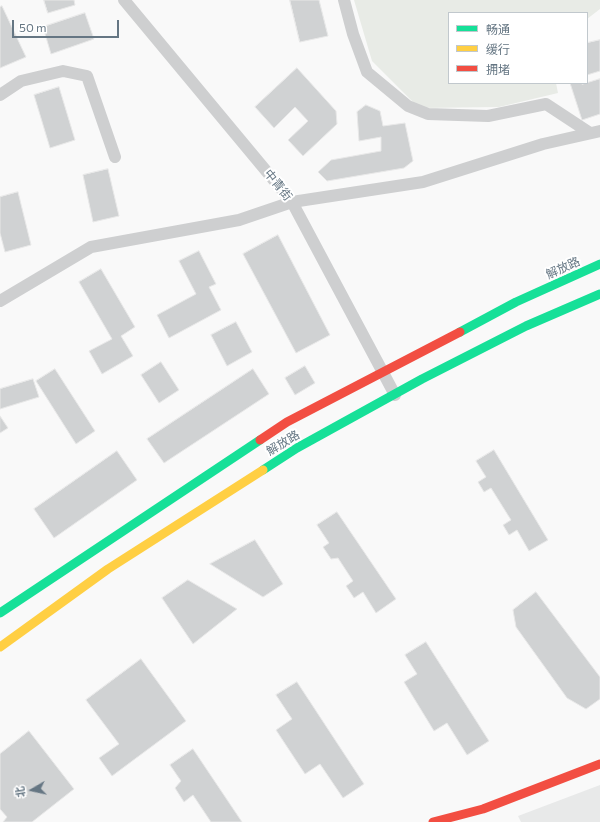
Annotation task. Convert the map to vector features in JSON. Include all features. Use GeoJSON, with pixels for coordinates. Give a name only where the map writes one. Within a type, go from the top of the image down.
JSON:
{"type":"FeatureCollection","features":[{"type":"Feature","properties":{"kind":"main road","name":"解放路"},"geometry":{"type":"LineString","coordinates":[[0,613],[287,422],[516,302],[600,264]]}},
{"type":"Feature","properties":{"kind":"main road","name":"解放路"},"geometry":{"type":"LineString","coordinates":[[0,647],[108,569],[297,448],[422,379],[526,326],[600,294]]}},
{"type":"Feature","properties":{"kind":"main road"},"geometry":{"type":"LineString","coordinates":[[433,822],[483,809],[600,764]]}},
{"type":"Feature","properties":{"kind":"street","name":"中青街"},"geometry":{"type":"LineString","coordinates":[[124,0],[292,202],[395,395]]}},
{"type":"Feature","properties":{"kind":"street"},"geometry":{"type":"LineString","coordinates":[[344,0],[353,34],[367,72],[408,106],[428,114],[488,116],[546,104],[595,132]]}},
{"type":"Feature","properties":{"kind":"street"},"geometry":{"type":"LineString","coordinates":[[0,95],[21,81],[56,73],[63,72],[87,76],[115,156]]}},
{"type":"Feature","properties":{"kind":"street"},"geometry":{"type":"LineString","coordinates":[[0,301],[91,247],[239,220],[292,202],[423,182],[544,144],[595,132]]}},
{"type":"Feature","properties":{"kind":"shaded area"},"geometry":{"type":"Polygon","coordinates":[[[354,0],[600,0],[600,9],[588,18],[588,12],[448,12],[448,84],[556,84],[558,93],[499,107],[419,108],[372,61],[354,0]]]}},
{"type":"Feature","properties":{"kind":"shaded area"},"geometry":{"type":"Polygon","coordinates":[[[600,785],[600,822],[521,822],[518,816],[600,785]]]}},
{"type":"Feature","properties":{"kind":"building"},"geometry":{"type":"Polygon","coordinates":[[[44,0],[74,0],[75,5],[48,13],[44,0]]]}},
{"type":"Feature","properties":{"kind":"building"},"geometry":{"type":"Polygon","coordinates":[[[290,0],[319,0],[328,36],[300,42],[290,0]]]}},
{"type":"Feature","properties":{"kind":"building"},"geometry":{"type":"Polygon","coordinates":[[[2,6],[26,57],[0,68],[0,7],[2,6]]]}},
{"type":"Feature","properties":{"kind":"building"},"geometry":{"type":"Polygon","coordinates":[[[85,13],[94,39],[51,54],[43,27],[85,13]]]}},
{"type":"Feature","properties":{"kind":"building"},"geometry":{"type":"Polygon","coordinates":[[[600,40],[600,71],[588,75],[588,43],[600,40]]]}},
{"type":"Feature","properties":{"kind":"building"},"geometry":{"type":"Polygon","coordinates":[[[297,68],[336,111],[337,124],[303,156],[288,140],[308,121],[295,107],[274,128],[255,107],[297,68]]]}},
{"type":"Feature","properties":{"kind":"building"},"geometry":{"type":"Polygon","coordinates":[[[600,79],[600,114],[582,120],[570,84],[588,84],[588,82],[600,79]]]}},
{"type":"Feature","properties":{"kind":"building"},"geometry":{"type":"Polygon","coordinates":[[[59,87],[75,140],[50,148],[34,95],[59,87]]]}},
{"type":"Feature","properties":{"kind":"building"},"geometry":{"type":"Polygon","coordinates":[[[366,105],[380,111],[383,126],[405,123],[413,161],[404,168],[327,181],[318,172],[331,160],[381,151],[381,137],[359,141],[357,112],[366,105]]]}},
{"type":"Feature","properties":{"kind":"building"},"geometry":{"type":"Polygon","coordinates":[[[108,169],[119,216],[93,222],[83,175],[108,169]]]}},
{"type":"Feature","properties":{"kind":"building"},"geometry":{"type":"Polygon","coordinates":[[[18,192],[31,245],[5,252],[0,233],[0,197],[18,192]]]}},
{"type":"Feature","properties":{"kind":"building"},"geometry":{"type":"Polygon","coordinates":[[[278,235],[330,335],[296,353],[243,254],[278,235]]]}},
{"type":"Feature","properties":{"kind":"building"},"geometry":{"type":"Polygon","coordinates":[[[199,251],[216,284],[209,287],[221,310],[169,338],[157,315],[196,294],[179,261],[199,251]]]}},
{"type":"Feature","properties":{"kind":"building"},"geometry":{"type":"Polygon","coordinates":[[[101,269],[135,327],[121,336],[133,356],[102,374],[89,351],[112,339],[79,282],[101,269]]]}},
{"type":"Feature","properties":{"kind":"building"},"geometry":{"type":"Polygon","coordinates":[[[236,322],[252,352],[227,366],[211,335],[236,322]]]}},
{"type":"Feature","properties":{"kind":"building"},"geometry":{"type":"Polygon","coordinates":[[[161,362],[179,390],[159,403],[141,375],[161,362]]]}},
{"type":"Feature","properties":{"kind":"building"},"geometry":{"type":"Polygon","coordinates":[[[305,366],[315,383],[295,395],[285,378],[305,366]]]}},
{"type":"Feature","properties":{"kind":"building"},"geometry":{"type":"Polygon","coordinates":[[[55,369],[95,431],[76,444],[36,381],[55,369]]]}},
{"type":"Feature","properties":{"kind":"building"},"geometry":{"type":"Polygon","coordinates":[[[253,369],[269,394],[164,463],[147,439],[253,369]]]}},
{"type":"Feature","properties":{"kind":"building"},"geometry":{"type":"Polygon","coordinates":[[[33,379],[39,397],[0,409],[0,389],[33,379]]]}},
{"type":"Feature","properties":{"kind":"building"},"geometry":{"type":"Polygon","coordinates":[[[0,416],[8,428],[0,433],[0,416]]]}},
{"type":"Feature","properties":{"kind":"building"},"geometry":{"type":"Polygon","coordinates":[[[494,450],[548,540],[529,551],[517,530],[509,535],[503,525],[511,520],[491,488],[484,492],[478,482],[486,477],[476,461],[494,450]]]}},
{"type":"Feature","properties":{"kind":"building"},"geometry":{"type":"Polygon","coordinates":[[[117,451],[137,480],[54,538],[34,509],[117,451]]]}},
{"type":"Feature","properties":{"kind":"building"},"geometry":{"type":"Polygon","coordinates":[[[337,512],[396,599],[376,613],[363,592],[354,598],[346,586],[353,581],[338,558],[331,559],[323,547],[329,543],[317,525],[337,512]]]}},
{"type":"Feature","properties":{"kind":"building"},"geometry":{"type":"Polygon","coordinates":[[[255,540],[283,584],[263,597],[210,564],[255,540]]]}},
{"type":"Feature","properties":{"kind":"building"},"geometry":{"type":"Polygon","coordinates":[[[188,580],[237,609],[193,644],[162,598],[188,580]]]}},
{"type":"Feature","properties":{"kind":"building"},"geometry":{"type":"Polygon","coordinates":[[[536,592],[600,677],[600,699],[586,709],[567,698],[516,627],[513,610],[536,592]]]}},
{"type":"Feature","properties":{"kind":"building"},"geometry":{"type":"Polygon","coordinates":[[[426,642],[489,741],[467,755],[447,723],[434,731],[404,682],[417,674],[405,655],[426,642]]]}},
{"type":"Feature","properties":{"kind":"building"},"geometry":{"type":"Polygon","coordinates":[[[141,659],[186,721],[112,776],[99,758],[119,744],[86,700],[141,659]]]}},
{"type":"Feature","properties":{"kind":"building"},"geometry":{"type":"Polygon","coordinates":[[[297,682],[364,784],[343,798],[320,764],[305,774],[276,730],[292,719],[276,695],[297,682]]]}},
{"type":"Feature","properties":{"kind":"building"},"geometry":{"type":"Polygon","coordinates":[[[29,731],[74,789],[32,822],[3,822],[7,817],[0,809],[0,754],[29,731]]]}},
{"type":"Feature","properties":{"kind":"building"},"geometry":{"type":"Polygon","coordinates":[[[193,749],[242,822],[211,822],[193,795],[184,802],[175,788],[181,781],[170,765],[193,749]]]}},
{"type":"Feature","properties":{"kind":"traffic: fast"},"geometry":{"type":"LineString","coordinates":[[460,332],[516,302],[600,264]]}},
{"type":"Feature","properties":{"kind":"traffic: fast"},"geometry":{"type":"LineString","coordinates":[[263,470],[297,448],[422,379],[526,326],[600,294]]}},
{"type":"Feature","properties":{"kind":"traffic: fast"},"geometry":{"type":"LineString","coordinates":[[0,613],[260,440]]}},
{"type":"Feature","properties":{"kind":"traffic: slow"},"geometry":{"type":"LineString","coordinates":[[0,647],[108,569],[263,470]]}},
{"type":"Feature","properties":{"kind":"traffic: jam"},"geometry":{"type":"LineString","coordinates":[[260,440],[287,422],[460,332]]}},
{"type":"Feature","properties":{"kind":"traffic: jam"},"geometry":{"type":"LineString","coordinates":[[433,822],[483,809],[600,764]]}}]}
